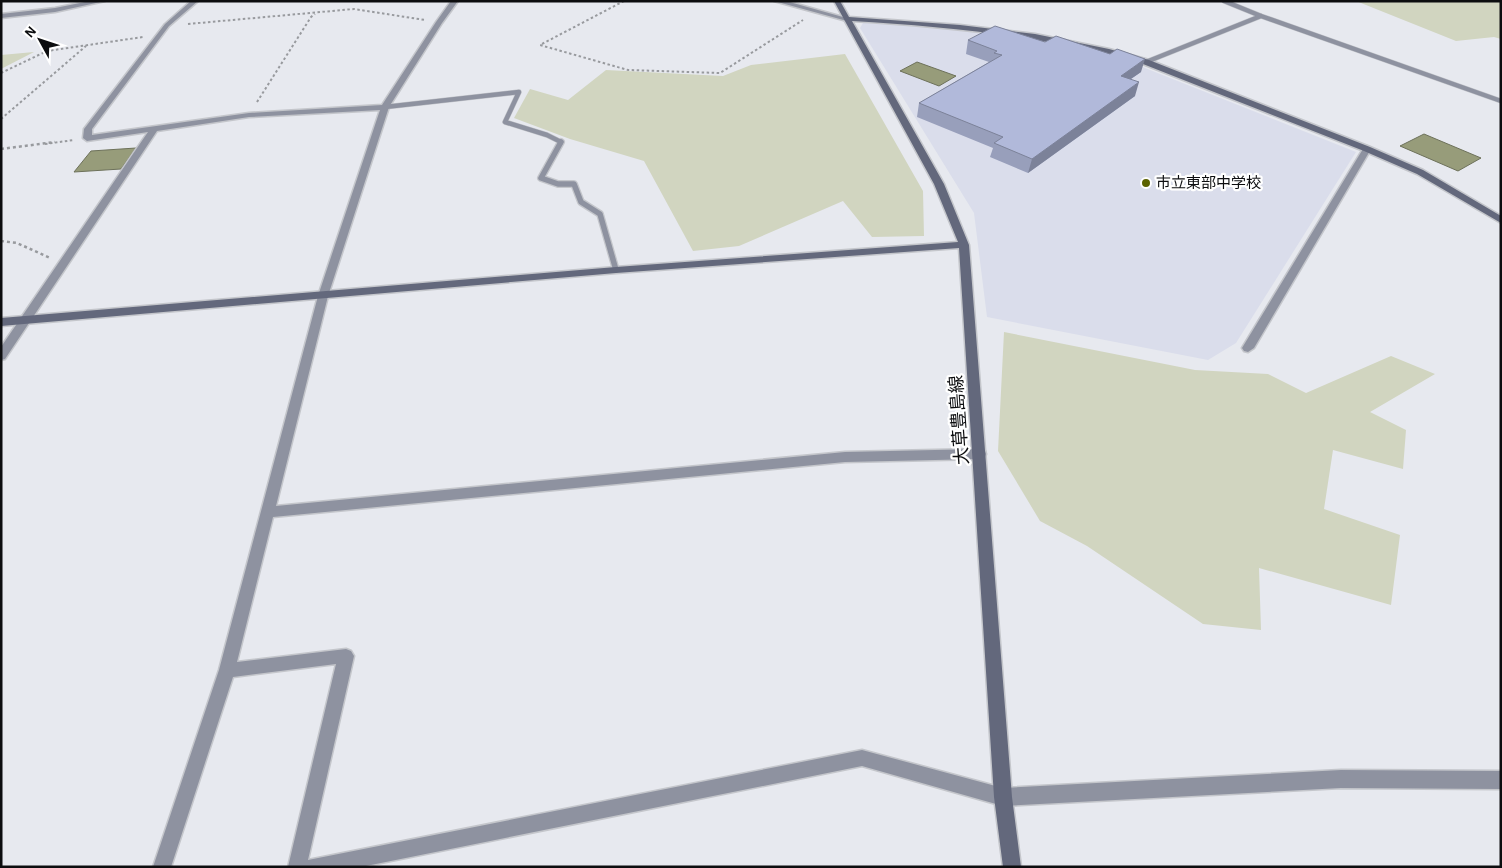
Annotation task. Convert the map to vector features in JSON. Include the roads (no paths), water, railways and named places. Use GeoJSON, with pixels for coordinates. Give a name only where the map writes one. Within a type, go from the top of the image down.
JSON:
{"type":"FeatureCollection","features":[{"type":"Feature","properties":{"kind":"street"},"geometry":{"type":"LineString","coordinates":[[1,16],[55,10],[102,1]]}},
{"type":"Feature","properties":{"kind":"street"},"geometry":{"type":"LineString","coordinates":[[195,1],[167,26],[88,129],[87,138],[249,115],[386,107]]}},
{"type":"Feature","properties":{"kind":"street"},"geometry":{"type":"LineString","coordinates":[[162,867],[227,670],[323,296],[386,107],[439,22],[455,1]]}},
{"type":"Feature","properties":{"kind":"street"},"geometry":{"type":"LineString","coordinates":[[778,1],[847,19],[966,26],[1007,31],[1088,46],[1146,62],[1367,149],[1420,172],[1501,220]]}},
{"type":"Feature","properties":{"kind":"street","name":"大草豊島線"},"geometry":{"type":"LineString","coordinates":[[837,1],[939,184],[964,245],[1003,797],[1012,867]]}},
{"type":"Feature","properties":{"kind":"street"},"geometry":{"type":"LineString","coordinates":[[1,356],[154,129]]}},
{"type":"Feature","properties":{"kind":"street"},"geometry":{"type":"LineString","coordinates":[[1248,348],[1367,149]]}},
{"type":"Feature","properties":{"kind":"street"},"geometry":{"type":"LineString","coordinates":[[1,322],[616,270],[964,245]]}},
{"type":"Feature","properties":{"kind":"street"},"geometry":{"type":"LineString","coordinates":[[269,512],[845,457],[980,454]]}},
{"type":"Feature","properties":{"kind":"street"},"geometry":{"type":"LineString","coordinates":[[227,670],[346,656],[297,867]]}},
{"type":"Feature","properties":{"kind":"street"},"geometry":{"type":"LineString","coordinates":[[314,867],[862,758],[1003,797],[1342,779],[1501,780]]}},
{"type":"Feature","properties":{"kind":"lane"},"geometry":{"type":"LineString","coordinates":[[1224,1],[1261,16],[1501,100]]}},
{"type":"Feature","properties":{"kind":"lane"},"geometry":{"type":"LineString","coordinates":[[1146,62],[1261,16]]}},
{"type":"Feature","properties":{"kind":"lane"},"geometry":{"type":"LineString","coordinates":[[386,107],[519,92],[505,122],[546,135],[561,142],[541,178],[558,184],[574,184],[581,202],[600,214],[616,270]]}},
{"type":"Feature","properties":{"kind":"place","name":"市立東部中学校"},"geometry":{"type":"Point","coordinates":[1146,183]}}]}
